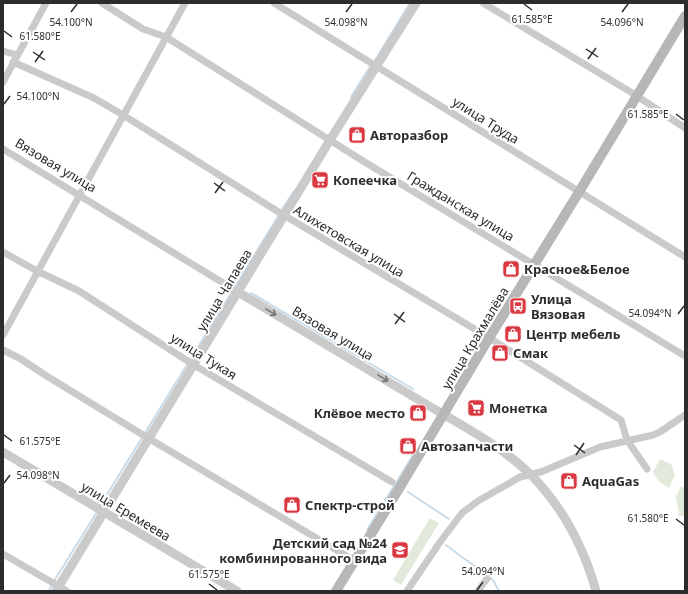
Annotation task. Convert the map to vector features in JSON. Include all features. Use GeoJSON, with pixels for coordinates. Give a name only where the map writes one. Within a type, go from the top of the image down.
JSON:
{"type":"FeatureCollection","features":[{"type":"Feature","properties":{"kind":"main road","name":"улица Крахмалёва"},"geometry":{"type":"LineString","coordinates":[[336,591],[444,415],[489,338],[580,192],[685,16]]}},
{"type":"Feature","properties":{"kind":"street"},"geometry":{"type":"LineString","coordinates":[[3,82],[17,55],[36,25],[46,3]]}},
{"type":"Feature","properties":{"kind":"street","name":"Гражданская улица"},"geometry":{"type":"LineString","coordinates":[[102,3],[144,29],[166,37],[330,140],[685,356]]}},
{"type":"Feature","properties":{"kind":"street"},"geometry":{"type":"LineString","coordinates":[[3,335],[185,3]]}},
{"type":"Feature","properties":{"kind":"street","name":"улица Труда"},"geometry":{"type":"LineString","coordinates":[[274,3],[685,257]]}},
{"type":"Feature","properties":{"kind":"street","name":"улица Чапаева"},"geometry":{"type":"LineString","coordinates":[[57,588],[330,140],[416,3]]}},
{"type":"Feature","properties":{"kind":"street"},"geometry":{"type":"LineString","coordinates":[[483,3],[637,96],[685,128]]}},
{"type":"Feature","properties":{"kind":"street"},"geometry":{"type":"LineString","coordinates":[[3,51],[17,55]]}},
{"type":"Feature","properties":{"kind":"street","name":"Алихетовская улица"},"geometry":{"type":"LineString","coordinates":[[13,62],[94,98],[123,115],[285,216],[489,338],[621,420],[627,440],[647,469]]}},
{"type":"Feature","properties":{"kind":"street","name":"Вязовая улица"},"geometry":{"type":"LineString","coordinates":[[3,149],[80,194],[238,292],[444,415],[517,462],[530,474],[556,506],[583,554],[596,591]]}},
{"type":"Feature","properties":{"kind":"street","name":"улица Тукая"},"geometry":{"type":"LineString","coordinates":[[3,252],[37,271],[79,291],[194,365],[392,482]]}},
{"type":"Feature","properties":{"kind":"street"},"geometry":{"type":"LineString","coordinates":[[3,350],[21,359],[148,438],[355,561]]}},
{"type":"Feature","properties":{"kind":"street"},"geometry":{"type":"LineString","coordinates":[[407,591],[440,542],[462,513],[478,501],[520,477],[541,472],[600,447],[654,435],[685,415]]}},
{"type":"Feature","properties":{"kind":"street","name":"улица Еремеева"},"geometry":{"type":"LineString","coordinates":[[3,452],[237,591]]}},
{"type":"Feature","properties":{"kind":"street"},"geometry":{"type":"LineString","coordinates":[[3,554],[57,588],[67,591]]}},
{"type":"Feature","properties":{"kind":"street"},"geometry":{"type":"LineString","coordinates":[[478,591],[488,577]]}},
{"type":"Feature","properties":{"kind":"green space"},"geometry":{"type":"Polygon","coordinates":[[[660,459],[671,464],[675,475],[669,488],[660,482],[653,472],[660,459]]]}},
{"type":"Feature","properties":{"kind":"green space"},"geometry":{"type":"Polygon","coordinates":[[[681,486],[685,488],[685,515],[679,516],[676,497],[681,486]]]}},
{"type":"Feature","properties":{"kind":"green space"},"geometry":{"type":"Polygon","coordinates":[[[430,518],[439,523],[401,585],[393,580],[430,518]]]}},
{"type":"Feature","properties":{"kind":"waterway"},"geometry":{"type":"LineString","coordinates":[[374,62],[410,3]]}},
{"type":"Feature","properties":{"kind":"waterway"},"geometry":{"type":"LineString","coordinates":[[351,97],[371,65]]}},
{"type":"Feature","properties":{"kind":"waterway"},"geometry":{"type":"LineString","coordinates":[[281,211],[294,191]]}},
{"type":"Feature","properties":{"kind":"waterway"},"geometry":{"type":"LineString","coordinates":[[190,360],[279,215]]}},
{"type":"Feature","properties":{"kind":"waterway"},"geometry":{"type":"LineString","coordinates":[[251,293],[413,389]]}},
{"type":"Feature","properties":{"kind":"waterway"},"geometry":{"type":"LineString","coordinates":[[100,506],[188,363]]}},
{"type":"Feature","properties":{"kind":"waterway"},"geometry":{"type":"LineString","coordinates":[[367,530],[415,452]]}},
{"type":"Feature","properties":{"kind":"waterway"},"geometry":{"type":"LineString","coordinates":[[408,492],[449,519]]}},
{"type":"Feature","properties":{"kind":"waterway"},"geometry":{"type":"LineString","coordinates":[[54,581],[97,512]]}},
{"type":"Feature","properties":{"kind":"waterway"},"geometry":{"type":"LineString","coordinates":[[446,545],[493,580],[499,591]]}},
{"type":"Feature","properties":{"kind":"waterway"},"geometry":{"type":"LineString","coordinates":[[49,591],[52,585]]}},
{"type":"Feature","properties":{"kind":"place","name":"Авторазбор"},"geometry":{"type":"Point","coordinates":[357,135]}},
{"type":"Feature","properties":{"kind":"place","name":"Копеечка"},"geometry":{"type":"Point","coordinates":[320,180]}},
{"type":"Feature","properties":{"kind":"place","name":"Красное&Белое"},"geometry":{"type":"Point","coordinates":[511,269]}},
{"type":"Feature","properties":{"kind":"place","name":"Улица Вязовая"},"geometry":{"type":"Point","coordinates":[518,306]}},
{"type":"Feature","properties":{"kind":"place","name":"Центр мебель"},"geometry":{"type":"Point","coordinates":[513,334]}},
{"type":"Feature","properties":{"kind":"place","name":"Смак"},"geometry":{"type":"Point","coordinates":[500,353]}},
{"type":"Feature","properties":{"kind":"place","name":"Монетка"},"geometry":{"type":"Point","coordinates":[476,408]}},
{"type":"Feature","properties":{"kind":"place","name":"Клёвое место"},"geometry":{"type":"Point","coordinates":[418,413]}},
{"type":"Feature","properties":{"kind":"place","name":"Автозапчасти"},"geometry":{"type":"Point","coordinates":[408,446]}},
{"type":"Feature","properties":{"kind":"place","name":"AquaGas"},"geometry":{"type":"Point","coordinates":[569,481]}},
{"type":"Feature","properties":{"kind":"place","name":"Спектр-строй"},"geometry":{"type":"Point","coordinates":[292,505]}},
{"type":"Feature","properties":{"kind":"place","name":"Детский сад №24 комбинированного вида"},"geometry":{"type":"Point","coordinates":[400,550]}}]}
